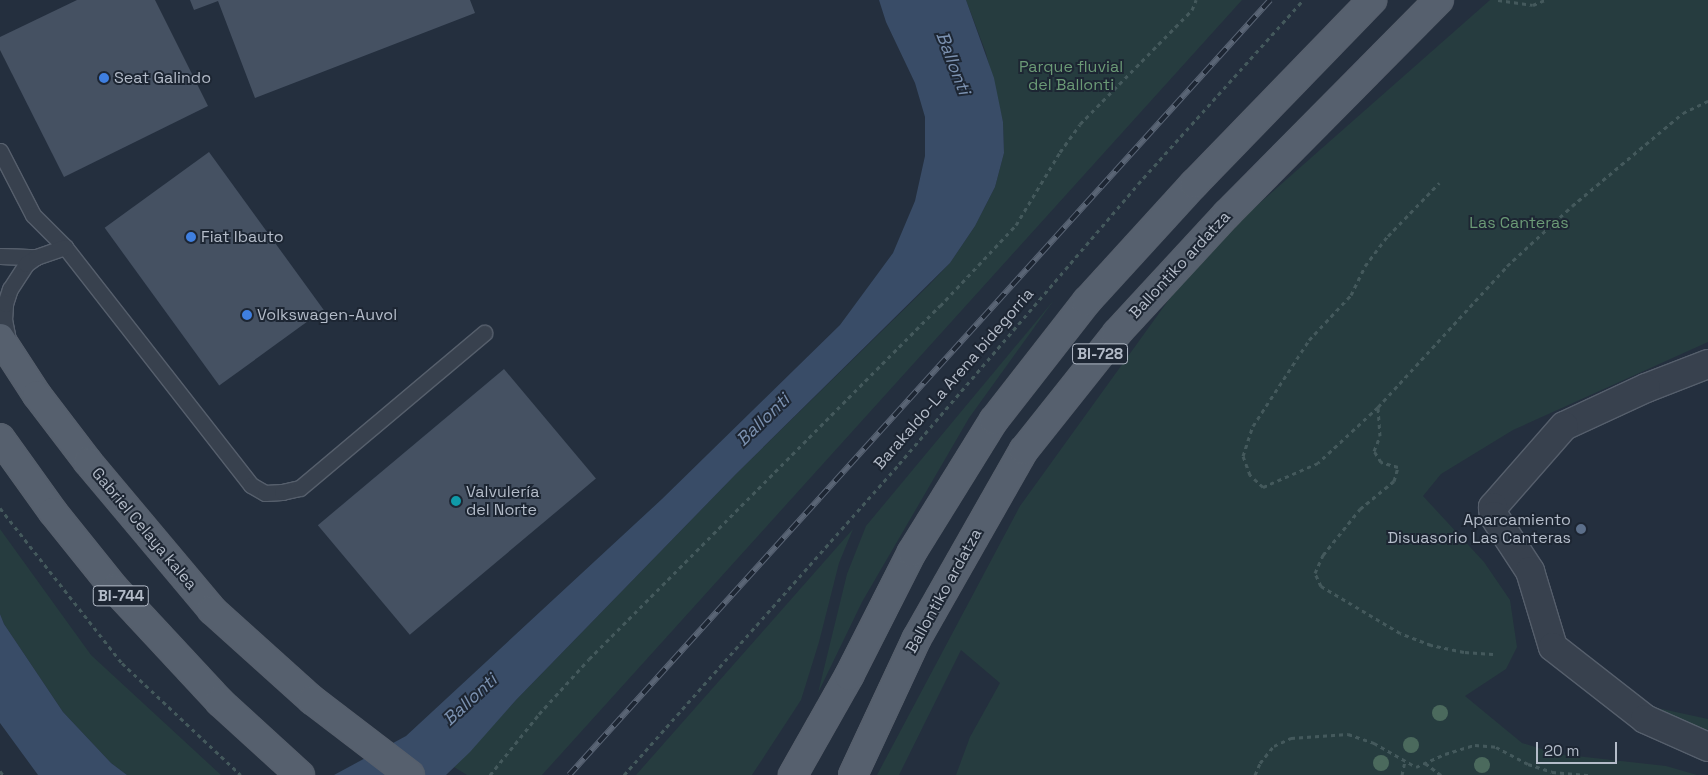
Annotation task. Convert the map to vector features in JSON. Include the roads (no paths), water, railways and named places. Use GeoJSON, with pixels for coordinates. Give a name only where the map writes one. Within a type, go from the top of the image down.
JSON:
{"type":"FeatureCollection","features":[{"type":"Feature","properties":{"kind":"main road","name":"BI-728"},"geometry":{"type":"LineString","coordinates":[[793,775],[849,676],[912,552],[994,420],[1094,294],[1194,184],[1372,0]]}},
{"type":"Feature","properties":{"kind":"main road","name":"Ballontiko ardatza"},"geometry":{"type":"LineString","coordinates":[[854,775],[917,638],[1024,450],[1117,333],[1227,214],[1439,0]]}},
{"type":"Feature","properties":{"kind":"main road","name":"Gabriel Celaya kalea"},"geometry":{"type":"LineString","coordinates":[[6,347],[37,395],[88,462],[212,610],[312,700],[410,775]]}},
{"type":"Feature","properties":{"kind":"main road","name":"BI-744"},"geometry":{"type":"LineString","coordinates":[[0,438],[53,512],[116,590],[176,657],[259,739],[300,775]]}},
{"type":"Feature","properties":{"kind":"street"},"geometry":{"type":"LineString","coordinates":[[1708,364],[1646,388],[1564,426],[1492,507],[1494,516],[1530,571],[1552,647],[1645,719],[1708,747]]}},
{"type":"Feature","properties":{"kind":"lane"},"geometry":{"type":"LineString","coordinates":[[0,151],[33,215],[65,247],[251,485],[265,493],[300,488],[484,333]]}},
{"type":"Feature","properties":{"kind":"lane"},"geometry":{"type":"LineString","coordinates":[[6,347],[4,304],[10,289],[26,264],[36,257],[65,247]]}},
{"type":"Feature","properties":{"kind":"lane"},"geometry":{"type":"LineString","coordinates":[[0,256],[36,257]]}},
{"type":"Feature","properties":{"kind":"water","name":"Ballonti"},"geometry":{"type":"Polygon","coordinates":[[[879,0],[966,0],[994,78],[1003,122],[1004,153],[995,187],[975,226],[950,263],[736,474],[516,700],[470,752],[446,775],[334,775],[406,736],[662,499],[840,325],[893,253],[915,201],[925,156],[925,117],[915,83],[886,22],[879,0]]]}},
{"type":"Feature","properties":{"kind":"water"},"geometry":{"type":"Polygon","coordinates":[[[0,614],[4,624],[63,712],[111,763],[127,775],[38,775],[0,723],[0,614]]]}},
{"type":"Feature","properties":{"kind":"railway"},"geometry":{"type":"LineString","coordinates":[[569,775],[1270,0]]}},
{"type":"Feature","properties":{"kind":"place","name":"Seat Galindo"},"geometry":{"type":"Point","coordinates":[104,78]}},
{"type":"Feature","properties":{"kind":"place","name":"Fiat Ibauto"},"geometry":{"type":"Point","coordinates":[191,237]}},
{"type":"Feature","properties":{"kind":"place","name":"Volkswagen-Auvol"},"geometry":{"type":"Point","coordinates":[247,315]}},
{"type":"Feature","properties":{"kind":"place","name":"Valvulería del Norte"},"geometry":{"type":"Point","coordinates":[456,501]}},
{"type":"Feature","properties":{"kind":"place","name":"Aparcamiento Disuasorio Las Canteras"},"geometry":{"type":"Point","coordinates":[1581,529]}},
{"type":"Feature","properties":{"kind":"park label","name":"Parque fluvial del Ballonti"},"geometry":{"type":"Point","coordinates":[1071,76]}},
{"type":"Feature","properties":{"kind":"park label","name":"Las Canteras"},"geometry":{"type":"Point","coordinates":[1519,223]}}]}
